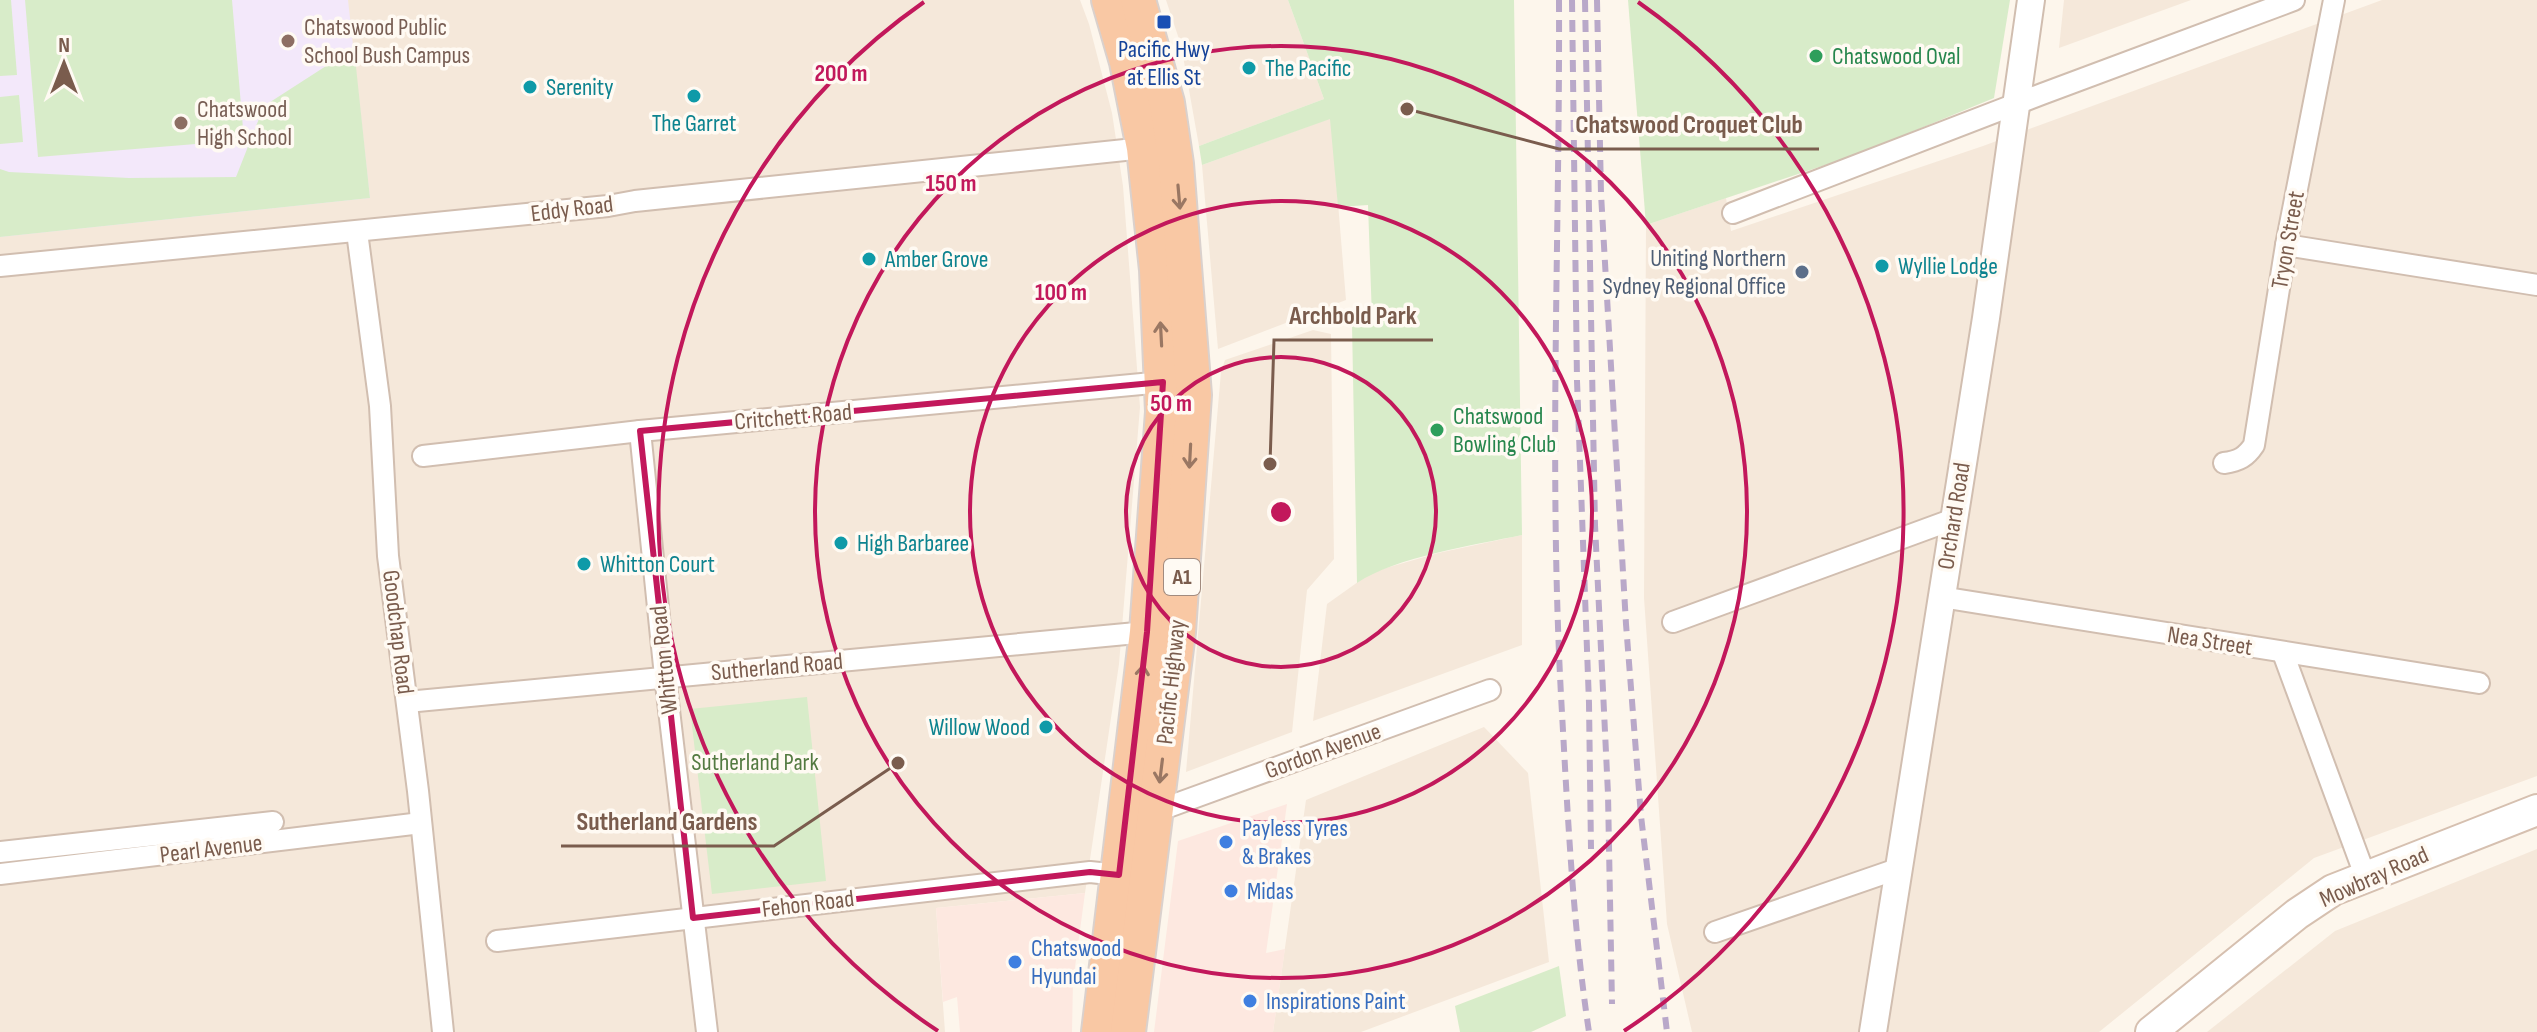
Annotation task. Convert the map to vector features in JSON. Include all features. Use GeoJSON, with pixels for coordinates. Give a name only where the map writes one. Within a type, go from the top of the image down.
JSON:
{"type":"FeatureCollection","features":[{"type":"Feature","properties":{"kind":"highway","name":"Pacific Highway"},"geometry":{"type":"LineString","coordinates":[[1099,1032],[1147,632],[1158,503],[1163,382],[1157,270],[1144,148],[1127,62],[1109,0]]}},
{"type":"Feature","properties":{"kind":"highway","name":"Pacific Highway"},"geometry":{"type":"LineString","coordinates":[[1128,1032],[1178,632],[1189,490],[1193,373],[1176,164],[1167,103],[1138,0]]}},
{"type":"Feature","properties":{"kind":"main road","name":"Mowbray Road"},"geometry":{"type":"LineString","coordinates":[[2151,1032],[2297,914],[2333,890],[2537,810]]}},
{"type":"Feature","properties":{"kind":"street","name":"Orchard Road"},"geometry":{"type":"LineString","coordinates":[[1873,1032],[1954,519],[2031,0]]}},
{"type":"Feature","properties":{"kind":"street"},"geometry":{"type":"LineString","coordinates":[[1733,213],[2294,0]]}},
{"type":"Feature","properties":{"kind":"street","name":"Tryon Street"},"geometry":{"type":"LineString","coordinates":[[2224,463],[2247,456],[2254,445],[2286,245],[2334,0]]}},
{"type":"Feature","properties":{"kind":"street","name":"Eddy Road"},"geometry":{"type":"LineString","coordinates":[[0,266],[357,232],[1144,148]]}},
{"type":"Feature","properties":{"kind":"street","name":"Goodchap Road"},"geometry":{"type":"LineString","coordinates":[[357,232],[380,406],[388,556],[443,1032]]}},
{"type":"Feature","properties":{"kind":"street"},"geometry":{"type":"LineString","coordinates":[[2286,245],[2537,285]]}},
{"type":"Feature","properties":{"kind":"street","name":"Critchett Road"},"geometry":{"type":"LineString","coordinates":[[423,456],[640,431],[1163,382]]}},
{"type":"Feature","properties":{"kind":"street","name":"Whitton Road"},"geometry":{"type":"LineString","coordinates":[[640,431],[707,1032]]}},
{"type":"Feature","properties":{"kind":"street"},"geometry":{"type":"LineString","coordinates":[[1673,622],[1954,519]]}},
{"type":"Feature","properties":{"kind":"street","name":"Nea Street"},"geometry":{"type":"LineString","coordinates":[[1941,597],[2479,683]]}},
{"type":"Feature","properties":{"kind":"street","name":"Sutherland Road"},"geometry":{"type":"LineString","coordinates":[[407,702],[1147,632]]}},
{"type":"Feature","properties":{"kind":"street"},"geometry":{"type":"LineString","coordinates":[[2283,653],[2366,878]]}},
{"type":"Feature","properties":{"kind":"street","name":"Gordon Avenue"},"geometry":{"type":"LineString","coordinates":[[1157,811],[1490,690]]}},
{"type":"Feature","properties":{"kind":"street","name":"Pearl Avenue"},"geometry":{"type":"LineString","coordinates":[[0,852],[273,822]]}},
{"type":"Feature","properties":{"kind":"street","name":"Pearl Avenue"},"geometry":{"type":"LineString","coordinates":[[0,874],[421,823]]}},
{"type":"Feature","properties":{"kind":"street"},"geometry":{"type":"LineString","coordinates":[[1715,932],[1900,868]]}},
{"type":"Feature","properties":{"kind":"street","name":"Fehon Road"},"geometry":{"type":"LineString","coordinates":[[497,941],[1090,872],[1119,875]]}},
{"type":"Feature","properties":{"kind":"highlighted area"},"geometry":{"type":"Polygon","coordinates":[[[1163,382],[1147,632],[1119,875],[1090,872],[693,918],[640,431],[1163,382]]]}},
{"type":"Feature","properties":{"kind":"shaded area"},"geometry":{"type":"Polygon","coordinates":[[[0,0],[1080,0],[1112,113],[1123,186],[1140,407],[1119,664],[1085,893],[936,908],[945,1032],[0,1032],[0,0]]]}},
{"type":"Feature","properties":{"kind":"shaded area","name":"Chatswood High School"},"geometry":{"type":"Polygon","coordinates":[[[0,0],[348,0],[370,198],[0,237],[0,0]]]}},
{"type":"Feature","properties":{"kind":"shaded area"},"geometry":{"type":"Polygon","coordinates":[[[1166,0],[1288,0],[1324,99],[1199,146],[1181,45],[1166,0]]]}},
{"type":"Feature","properties":{"kind":"shaded area"},"geometry":{"type":"Polygon","coordinates":[[[2064,0],[2191,0],[2059,48],[2064,0]]]}},
{"type":"Feature","properties":{"kind":"shaded area"},"geometry":{"type":"Polygon","coordinates":[[[2382,0],[2537,0],[2537,776],[2314,858],[2099,1032],[1692,1032],[1667,924],[1644,598],[1646,225],[1726,198],[1731,231],[1983,146],[2382,0]]]}},
{"type":"Feature","properties":{"kind":"shaded area"},"geometry":{"type":"Polygon","coordinates":[[[1331,118],[1346,300],[1218,349],[1202,165],[1331,118]]]}},
{"type":"Feature","properties":{"kind":"shaded area"},"geometry":{"type":"Polygon","coordinates":[[[1313,330],[1331,334],[1334,559],[1307,590],[1292,732],[1186,772],[1221,372],[1225,360],[1313,330]]]}},
{"type":"Feature","properties":{"kind":"shaded area"},"geometry":{"type":"Polygon","coordinates":[[[1522,535],[1522,645],[1313,721],[1327,604],[1372,572],[1438,553],[1522,535]]]}},
{"type":"Feature","properties":{"kind":"shaded area"},"geometry":{"type":"Polygon","coordinates":[[[1484,727],[1528,773],[1549,962],[1361,1032],[1273,1032],[1306,800],[1484,727]]]}},
{"type":"Feature","properties":{"kind":"shaded area"},"geometry":{"type":"Polygon","coordinates":[[[1287,804],[1266,953],[1285,949],[1273,1032],[1154,1032],[1178,841],[1287,804]]]}},
{"type":"Feature","properties":{"kind":"shaded area"},"geometry":{"type":"Polygon","coordinates":[[[2537,849],[2537,1032],[2207,1032],[2335,931],[2537,849]]]}},
{"type":"Feature","properties":{"kind":"shaded area","name":"Chatswood Hyundai"},"geometry":{"type":"Polygon","coordinates":[[[1085,893],[1073,982],[1072,1032],[960,1032],[957,997],[943,1002],[936,908],[1085,893]]]}},
{"type":"Feature","properties":{"kind":"green space"},"geometry":{"type":"Polygon","coordinates":[[[0,0],[11,0],[17,75],[0,76],[0,0]]]}},
{"type":"Feature","properties":{"kind":"green space"},"geometry":{"type":"Polygon","coordinates":[[[25,0],[232,0],[244,140],[38,157],[25,0]]]}},
{"type":"Feature","properties":{"kind":"green space"},"geometry":{"type":"Polygon","coordinates":[[[1288,0],[1514,0],[1522,535],[1414,559],[1357,583],[1352,325],[1372,318],[1368,205],[1338,207],[1330,119],[1202,165],[1199,146],[1324,99],[1288,0]]]}},
{"type":"Feature","properties":{"kind":"green space"},"geometry":{"type":"Polygon","coordinates":[[[1628,0],[2010,0],[1994,98],[1858,154],[1646,225],[1628,0]]]}},
{"type":"Feature","properties":{"kind":"green space"},"geometry":{"type":"Polygon","coordinates":[[[354,48],[370,198],[0,237],[0,169],[129,178],[236,177],[264,106],[354,48]]]}},
{"type":"Feature","properties":{"kind":"green space"},"geometry":{"type":"Polygon","coordinates":[[[19,95],[23,142],[0,144],[0,97],[19,95]]]}},
{"type":"Feature","properties":{"kind":"green space","name":"Sutherland Park"},"geometry":{"type":"Polygon","coordinates":[[[807,697],[826,881],[712,894],[690,709],[807,697]]]}},
{"type":"Feature","properties":{"kind":"green space"},"geometry":{"type":"Polygon","coordinates":[[[1559,966],[1566,1016],[1531,1032],[1460,1032],[1455,1006],[1559,966]]]}},
{"type":"Feature","properties":{"kind":"railway"},"geometry":{"type":"LineString","coordinates":[[1559,0],[1555,446],[1558,624],[1572,873],[1589,1032]]}},
{"type":"Feature","properties":{"kind":"railway"},"geometry":{"type":"LineString","coordinates":[[1572,0],[1577,381],[1591,849]]}},
{"type":"Feature","properties":{"kind":"railway"},"geometry":{"type":"LineString","coordinates":[[1585,0],[1595,525],[1608,794],[1612,1004]]}},
{"type":"Feature","properties":{"kind":"railway"},"geometry":{"type":"LineString","coordinates":[[1597,0],[1601,194],[1626,624],[1641,816],[1667,1032]]}},
{"type":"Feature","properties":{"kind":"place","name":"Pacific Hwy at Ellis St"},"geometry":{"type":"Point","coordinates":[1164,22]}},
{"type":"Feature","properties":{"kind":"place","name":"Chatswood Public School Bush Campus"},"geometry":{"type":"Point","coordinates":[288,41]}},
{"type":"Feature","properties":{"kind":"place","name":"Chatswood Oval"},"geometry":{"type":"Point","coordinates":[1816,56]}},
{"type":"Feature","properties":{"kind":"place","name":"The Pacific"},"geometry":{"type":"Point","coordinates":[1249,68]}},
{"type":"Feature","properties":{"kind":"place","name":"Serenity"},"geometry":{"type":"Point","coordinates":[530,87]}},
{"type":"Feature","properties":{"kind":"place","name":"The Garret"},"geometry":{"type":"Point","coordinates":[694,96]}},
{"type":"Feature","properties":{"kind":"place","name":"Chatswood Croquet Club"},"geometry":{"type":"Point","coordinates":[1407,109]}},
{"type":"Feature","properties":{"kind":"place","name":"Chatswood High School"},"geometry":{"type":"Point","coordinates":[181,123]}},
{"type":"Feature","properties":{"kind":"place","name":"Amber Grove"},"geometry":{"type":"Point","coordinates":[869,259]}},
{"type":"Feature","properties":{"kind":"place","name":"Wyllie Lodge"},"geometry":{"type":"Point","coordinates":[1882,266]}},
{"type":"Feature","properties":{"kind":"place","name":"Uniting Northern Sydney Regional Office"},"geometry":{"type":"Point","coordinates":[1802,272]}},
{"type":"Feature","properties":{"kind":"place","name":"Chatswood Bowling Club"},"geometry":{"type":"Point","coordinates":[1437,430]}},
{"type":"Feature","properties":{"kind":"place","name":"Archbold Park"},"geometry":{"type":"Point","coordinates":[1270,464]}},
{"type":"Feature","properties":{"kind":"place","name":"High Barbaree"},"geometry":{"type":"Point","coordinates":[841,543]}},
{"type":"Feature","properties":{"kind":"place","name":"Whitton Court"},"geometry":{"type":"Point","coordinates":[584,564]}},
{"type":"Feature","properties":{"kind":"place","name":"Willow Wood"},"geometry":{"type":"Point","coordinates":[1046,727]}},
{"type":"Feature","properties":{"kind":"place","name":"Sutherland Gardens"},"geometry":{"type":"Point","coordinates":[898,763]}},
{"type":"Feature","properties":{"kind":"place","name":"Payless Tyres & Brakes"},"geometry":{"type":"Point","coordinates":[1226,842]}},
{"type":"Feature","properties":{"kind":"place","name":"Midas"},"geometry":{"type":"Point","coordinates":[1231,891]}},
{"type":"Feature","properties":{"kind":"place","name":"Chatswood Hyundai"},"geometry":{"type":"Point","coordinates":[1015,962]}},
{"type":"Feature","properties":{"kind":"place","name":"Inspirations Paint"},"geometry":{"type":"Point","coordinates":[1250,1001]}}]}
